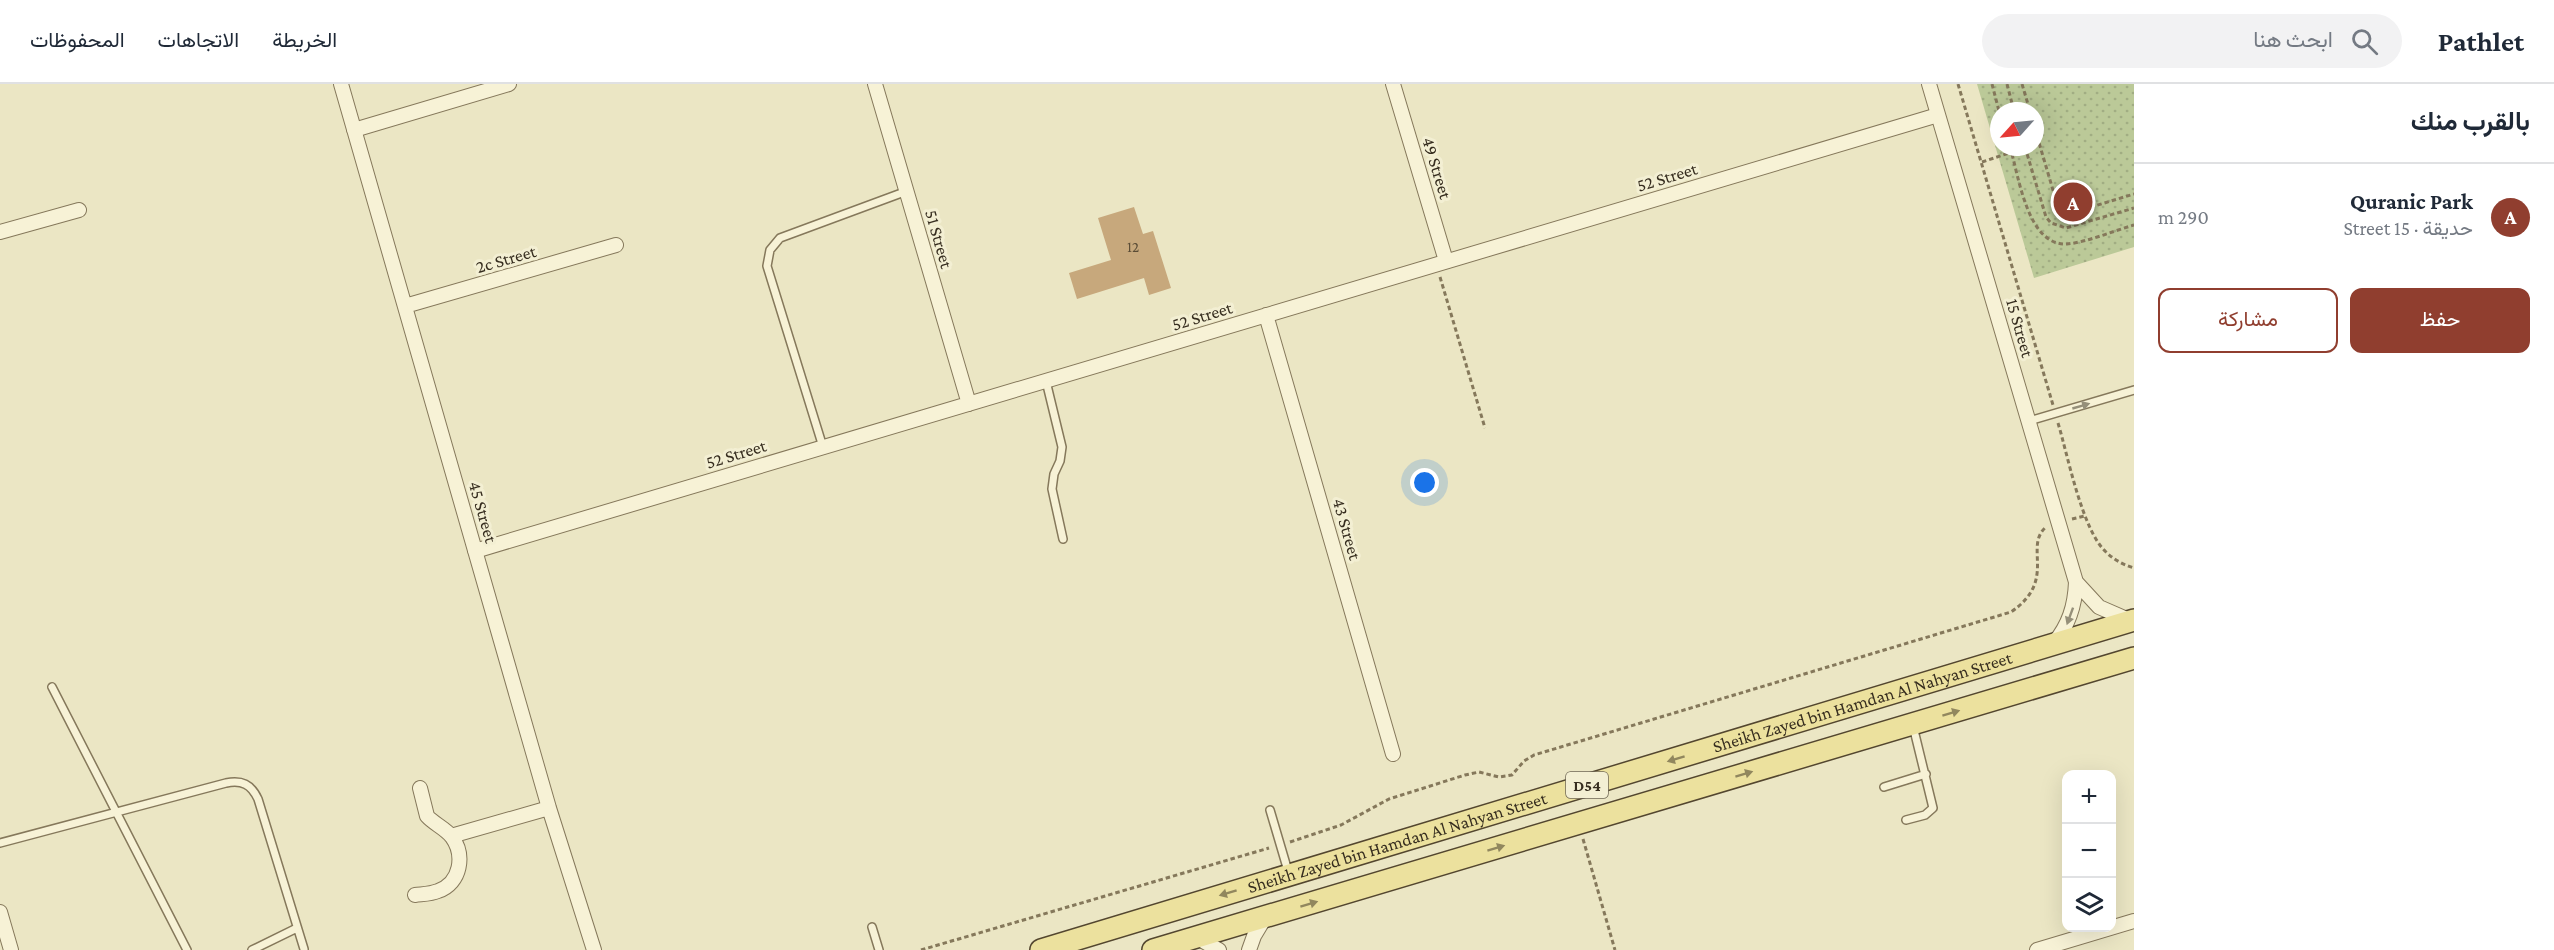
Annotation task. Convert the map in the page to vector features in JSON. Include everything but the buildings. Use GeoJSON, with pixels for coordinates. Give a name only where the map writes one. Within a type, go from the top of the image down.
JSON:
{"type":"FeatureCollection","features":[{"type":"Feature","properties":{"kind":"main road","name":"Sheikh Zayed bin Hamdan Al Nahyan Street"},"geometry":{"type":"LineString","coordinates":[[1041,950],[2132,621]]}},
{"type":"Feature","properties":{"kind":"main road","name":"Sheikh Zayed bin Hamdan Al Nahyan Street"},"geometry":{"type":"LineString","coordinates":[[1153,950],[2134,658]]}},
{"type":"Feature","properties":{"kind":"street","name":"45 Street"},"geometry":{"type":"LineString","coordinates":[[341,84],[549,808],[594,950]]}},
{"type":"Feature","properties":{"kind":"street","name":"51 Street"},"geometry":{"type":"LineString","coordinates":[[876,84],[969,404]]}},
{"type":"Feature","properties":{"kind":"street","name":"49 Street"},"geometry":{"type":"LineString","coordinates":[[1393,84],[1441,263]]}},
{"type":"Feature","properties":{"kind":"street","name":"15 Street"},"geometry":{"type":"LineString","coordinates":[[1929,84],[2076,582],[2071,617],[2063,633],[2052,646]]}},
{"type":"Feature","properties":{"kind":"street"},"geometry":{"type":"LineString","coordinates":[[354,130],[503,85]]}},
{"type":"Feature","properties":{"kind":"street","name":"52 Street"},"geometry":{"type":"LineString","coordinates":[[475,551],[1938,115]]}},
{"type":"Feature","properties":{"kind":"street"},"geometry":{"type":"LineString","coordinates":[[0,232],[80,210]]}},
{"type":"Feature","properties":{"kind":"street","name":"2c Street"},"geometry":{"type":"LineString","coordinates":[[405,306],[616,245]]}},
{"type":"Feature","properties":{"kind":"street","name":"43 Street"},"geometry":{"type":"LineString","coordinates":[[1266,315],[1393,754]]}},
{"type":"Feature","properties":{"kind":"street","name":"15 Street"},"geometry":{"type":"LineString","coordinates":[[2076,582],[2099,607],[2132,621]]}},
{"type":"Feature","properties":{"kind":"street"},"geometry":{"type":"LineString","coordinates":[[415,895],[440,891],[449,885],[460,866],[460,855],[451,836],[427,816],[420,788]]}},
{"type":"Feature","properties":{"kind":"street"},"geometry":{"type":"LineString","coordinates":[[451,836],[549,808]]}},
{"type":"Feature","properties":{"kind":"street"},"geometry":{"type":"LineString","coordinates":[[0,912],[11,950]]}},
{"type":"Feature","properties":{"kind":"street"},"geometry":{"type":"LineString","coordinates":[[1249,950],[1266,916]]}},
{"type":"Feature","properties":{"kind":"street"},"geometry":{"type":"LineString","coordinates":[[2037,950],[2134,921]]}},
{"type":"Feature","properties":{"kind":"street"},"geometry":{"type":"LineString","coordinates":[[1196,937],[1219,950]]}},
{"type":"Feature","properties":{"kind":"lane"},"geometry":{"type":"LineString","coordinates":[[823,447],[767,266],[770,250],[780,238],[907,191]]}},
{"type":"Feature","properties":{"kind":"lane"},"geometry":{"type":"LineString","coordinates":[[1046,381],[1062,447],[1052,489],[1063,539]]}},
{"type":"Feature","properties":{"kind":"lane"},"geometry":{"type":"LineString","coordinates":[[2029,421],[2134,390]]}},
{"type":"Feature","properties":{"kind":"lane"},"geometry":{"type":"LineString","coordinates":[[52,687],[187,950]]}},
{"type":"Feature","properties":{"kind":"lane"},"geometry":{"type":"LineString","coordinates":[[1906,820],[1925,815],[1933,808],[1912,724]]}},
{"type":"Feature","properties":{"kind":"lane"},"geometry":{"type":"LineString","coordinates":[[1884,787],[1926,774]]}},
{"type":"Feature","properties":{"kind":"lane"},"geometry":{"type":"LineString","coordinates":[[0,843],[236,781],[246,783],[254,790],[258,799],[304,949]]}},
{"type":"Feature","properties":{"kind":"lane"},"geometry":{"type":"LineString","coordinates":[[1270,810],[1289,874]]}},
{"type":"Feature","properties":{"kind":"lane"},"geometry":{"type":"LineString","coordinates":[[872,927],[879,950]]}},
{"type":"Feature","properties":{"kind":"lane"},"geometry":{"type":"LineString","coordinates":[[252,950],[297,928]]}},
{"type":"Feature","properties":{"kind":"path"},"geometry":{"type":"LineString","coordinates":[[1958,84],[2085,516],[2093,535],[2105,552],[2122,564],[2134,568]]}},
{"type":"Feature","properties":{"kind":"path"},"geometry":{"type":"LineString","coordinates":[[1992,84],[1997,102]]}},
{"type":"Feature","properties":{"kind":"path"},"geometry":{"type":"LineString","coordinates":[[2007,84],[2012,102]]}},
{"type":"Feature","properties":{"kind":"path"},"geometry":{"type":"LineString","coordinates":[[2022,84],[2027,102]]}},
{"type":"Feature","properties":{"kind":"path"},"geometry":{"type":"LineString","coordinates":[[1981,162],[2000,156]]}},
{"type":"Feature","properties":{"kind":"path"},"geometry":{"type":"LineString","coordinates":[[2013,156],[2033,225],[2048,240],[2068,244],[2134,225]]}},
{"type":"Feature","properties":{"kind":"path"},"geometry":{"type":"LineString","coordinates":[[2028,156],[2046,217],[2051,223],[2066,228],[2134,208]]}},
{"type":"Feature","properties":{"kind":"path"},"geometry":{"type":"LineString","coordinates":[[2043,156],[2060,214],[2064,215],[2134,194]]}},
{"type":"Feature","properties":{"kind":"path"},"geometry":{"type":"LineString","coordinates":[[1441,263],[1485,428]]}},
{"type":"Feature","properties":{"kind":"path"},"geometry":{"type":"LineString","coordinates":[[921,950],[1341,825],[1398,795],[1472,773],[1506,777],[1512,775],[1534,755],[2011,612],[2031,594],[2037,582],[2039,536],[2047,527],[2085,516]]}},
{"type":"Feature","properties":{"kind":"path"},"geometry":{"type":"LineString","coordinates":[[1578,824],[1615,950]]}},
{"type":"Feature","properties":{"kind":"green space"},"geometry":{"type":"Polygon","coordinates":[[[1977,84],[2134,84],[2134,247],[2034,278],[1998,156],[2044,156],[2044,102],[1990,102],[1990,128],[1977,84]]]}},
{"type":"Feature","properties":{"kind":"place","name":"Quranic Park"},"geometry":{"type":"Point","coordinates":[2073,202]}}]}
